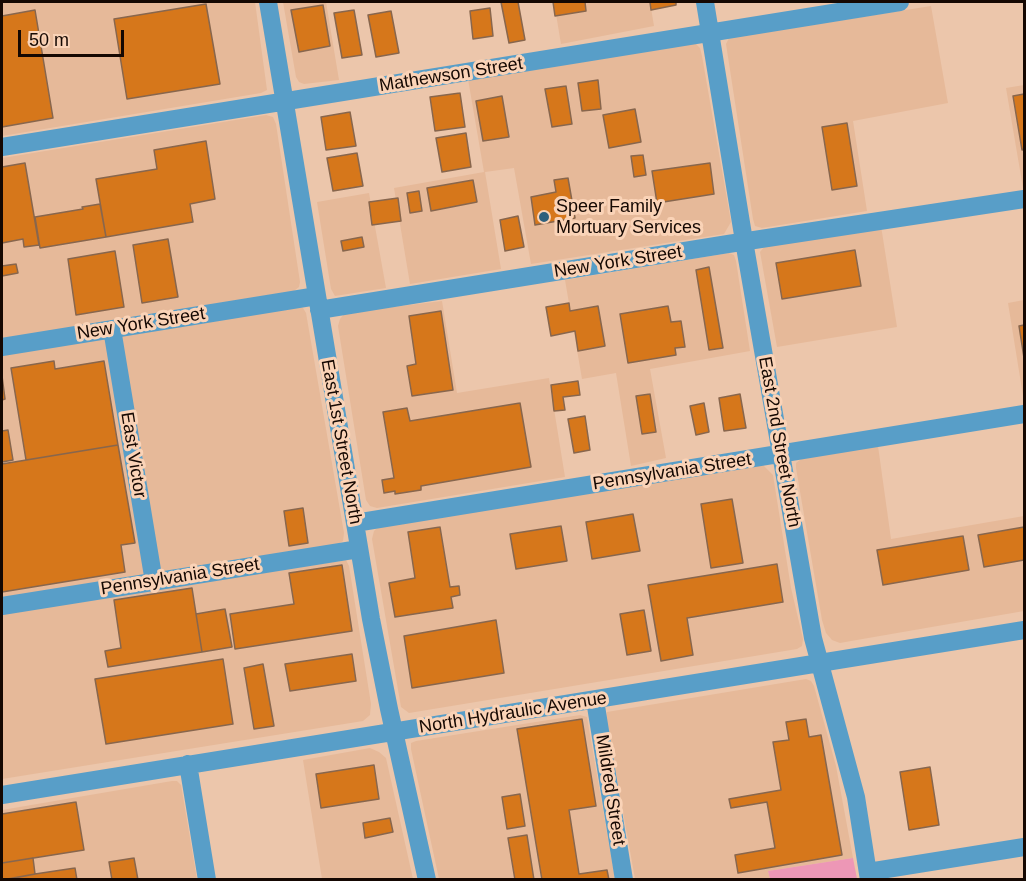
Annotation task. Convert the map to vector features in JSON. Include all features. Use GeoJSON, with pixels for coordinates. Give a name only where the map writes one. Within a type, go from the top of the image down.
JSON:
{"type":"FeatureCollection","features":[{"type":"Feature","properties":{"kind":"street","name":"East 1st Street North"},"geometry":{"type":"LineString","coordinates":[[268,2],[371,620],[427,879]]}},
{"type":"Feature","properties":{"kind":"street","name":"East 2nd Street North"},"geometry":{"type":"LineString","coordinates":[[705,2],[813,638],[856,797],[869,876]]}},
{"type":"Feature","properties":{"kind":"street","name":"Mathewson Street"},"geometry":{"type":"LineString","coordinates":[[2,147],[900,2]]}},
{"type":"Feature","properties":{"kind":"street","name":"New York Street"},"geometry":{"type":"LineString","coordinates":[[2,347],[112,329],[318,303],[744,242],[1024,199]]}},
{"type":"Feature","properties":{"kind":"street","name":"East Victor"},"geometry":{"type":"LineString","coordinates":[[112,329],[154,582]]}},
{"type":"Feature","properties":{"kind":"street","name":"Pennsylvania Street"},"geometry":{"type":"LineString","coordinates":[[355,523],[1024,414]]}},
{"type":"Feature","properties":{"kind":"street","name":"Pennsylvania Street"},"geometry":{"type":"LineString","coordinates":[[2,606],[359,549]]}},
{"type":"Feature","properties":{"kind":"street","name":"North Hydraulic Avenue"},"geometry":{"type":"LineString","coordinates":[[2,795],[1024,630]]}},
{"type":"Feature","properties":{"kind":"street","name":"Mildred Street"},"geometry":{"type":"LineString","coordinates":[[595,700],[624,879]]}},
{"type":"Feature","properties":{"kind":"street"},"geometry":{"type":"LineString","coordinates":[[188,764],[207,879]]}},
{"type":"Feature","properties":{"kind":"street"},"geometry":{"type":"LineString","coordinates":[[869,876],[1024,847]]}},
{"type":"Feature","properties":{"kind":"shaded area"},"geometry":{"type":"Polygon","coordinates":[[[2,2],[255,2],[267,90],[261,93],[2,136],[2,2]]]}},
{"type":"Feature","properties":{"kind":"shaded area"},"geometry":{"type":"Polygon","coordinates":[[[283,2],[326,2],[339,80],[304,84],[299,82],[296,77],[283,2]]]}},
{"type":"Feature","properties":{"kind":"shaded area"},"geometry":{"type":"Polygon","coordinates":[[[554,2],[650,2],[654,26],[561,44],[554,2]]]}},
{"type":"Feature","properties":{"kind":"shaded area"},"geometry":{"type":"Polygon","coordinates":[[[931,6],[948,103],[853,121],[867,211],[762,228],[755,226],[726,44],[729,38],[931,6]]]}},
{"type":"Feature","properties":{"kind":"shaded area"},"geometry":{"type":"Polygon","coordinates":[[[695,43],[700,48],[702,56],[731,222],[724,234],[531,264],[514,168],[485,172],[501,269],[410,284],[394,188],[484,172],[468,79],[695,43]]]}},
{"type":"Feature","properties":{"kind":"shaded area"},"geometry":{"type":"Polygon","coordinates":[[[1024,85],[1024,188],[1023,188],[1006,88],[1024,85]]]}},
{"type":"Feature","properties":{"kind":"shaded area"},"geometry":{"type":"Polygon","coordinates":[[[266,115],[273,117],[276,124],[299,287],[294,291],[2,339],[2,158],[266,115]]]}},
{"type":"Feature","properties":{"kind":"shaded area"},"geometry":{"type":"Polygon","coordinates":[[[369,193],[386,288],[335,296],[331,289],[317,202],[369,193]]]}},
{"type":"Feature","properties":{"kind":"shaded area"},"geometry":{"type":"Polygon","coordinates":[[[881,226],[897,327],[777,347],[760,252],[764,247],[881,226]]]}},
{"type":"Feature","properties":{"kind":"shaded area"},"geometry":{"type":"Polygon","coordinates":[[[729,253],[734,255],[736,261],[750,351],[650,369],[666,458],[631,466],[616,373],[582,379],[565,280],[729,253]]]}},
{"type":"Feature","properties":{"kind":"shaded area"},"geometry":{"type":"Polygon","coordinates":[[[1024,300],[1024,402],[1008,303],[1024,300]]]}},
{"type":"Feature","properties":{"kind":"shaded area"},"geometry":{"type":"Polygon","coordinates":[[[442,301],[457,393],[549,378],[565,477],[377,508],[370,506],[366,500],[338,326],[340,319],[344,314],[351,312],[442,301]]]}},
{"type":"Feature","properties":{"kind":"shaded area"},"geometry":{"type":"Polygon","coordinates":[[[296,306],[303,308],[306,313],[344,533],[343,541],[338,544],[2,598],[2,355],[296,306]]]}},
{"type":"Feature","properties":{"kind":"shaded area"},"geometry":{"type":"Polygon","coordinates":[[[878,446],[891,539],[1024,516],[1024,611],[840,643],[832,640],[826,633],[822,620],[796,463],[801,459],[878,446]]]}},
{"type":"Feature","properties":{"kind":"shaded area"},"geometry":{"type":"Polygon","coordinates":[[[763,465],[773,475],[791,588],[803,639],[802,646],[797,649],[409,713],[401,707],[372,539],[378,527],[763,465]]]}},
{"type":"Feature","properties":{"kind":"shaded area"},"geometry":{"type":"Polygon","coordinates":[[[346,560],[349,566],[371,704],[370,715],[363,721],[2,779],[2,613],[346,560]]]}},
{"type":"Feature","properties":{"kind":"shaded area"},"geometry":{"type":"Polygon","coordinates":[[[806,679],[814,686],[836,766],[853,858],[768,871],[770,879],[635,879],[606,717],[607,712],[806,679]]]}},
{"type":"Feature","properties":{"kind":"shaded area"},"geometry":{"type":"Polygon","coordinates":[[[580,715],[587,717],[615,879],[439,879],[411,743],[580,715]]]}},
{"type":"Feature","properties":{"kind":"shaded area"},"geometry":{"type":"Polygon","coordinates":[[[370,748],[386,758],[413,879],[322,879],[303,760],[370,748]]]}},
{"type":"Feature","properties":{"kind":"shaded area"},"geometry":{"type":"Polygon","coordinates":[[[177,781],[181,785],[197,879],[2,880],[2,810],[177,781]]]}},
{"type":"Feature","properties":{"kind":"shaded area"},"geometry":{"type":"Polygon","coordinates":[[[853,858],[857,879],[770,879],[768,871],[853,858]]]}},
{"type":"Feature","properties":{"kind":"building"},"geometry":{"type":"Polygon","coordinates":[[[501,2],[518,2],[525,40],[509,43],[501,2]]]}},
{"type":"Feature","properties":{"kind":"building"},"geometry":{"type":"Polygon","coordinates":[[[553,2],[585,2],[586,11],[555,16],[553,2]]]}},
{"type":"Feature","properties":{"kind":"building"},"geometry":{"type":"Polygon","coordinates":[[[650,2],[676,2],[676,5],[651,10],[650,2]]]}},
{"type":"Feature","properties":{"kind":"building"},"geometry":{"type":"Polygon","coordinates":[[[206,4],[220,84],[127,99],[114,19],[206,4]]]}},
{"type":"Feature","properties":{"kind":"building"},"geometry":{"type":"Polygon","coordinates":[[[323,5],[330,46],[299,52],[291,10],[323,5]]]}},
{"type":"Feature","properties":{"kind":"building"},"geometry":{"type":"Polygon","coordinates":[[[490,8],[493,36],[473,39],[470,11],[490,8]]]}},
{"type":"Feature","properties":{"kind":"building"},"geometry":{"type":"Polygon","coordinates":[[[35,10],[53,118],[2,127],[2,16],[35,10]]]}},
{"type":"Feature","properties":{"kind":"building"},"geometry":{"type":"Polygon","coordinates":[[[354,10],[362,55],[342,58],[334,13],[354,10]]]}},
{"type":"Feature","properties":{"kind":"building"},"geometry":{"type":"Polygon","coordinates":[[[391,11],[399,53],[376,57],[368,15],[391,11]]]}},
{"type":"Feature","properties":{"kind":"building"},"geometry":{"type":"Polygon","coordinates":[[[598,80],[601,109],[582,111],[578,83],[598,80]]]}},
{"type":"Feature","properties":{"kind":"building"},"geometry":{"type":"Polygon","coordinates":[[[566,86],[572,124],[552,127],[545,89],[566,86]]]}},
{"type":"Feature","properties":{"kind":"building"},"geometry":{"type":"Polygon","coordinates":[[[460,93],[465,127],[435,131],[430,97],[460,93]]]}},
{"type":"Feature","properties":{"kind":"building"},"geometry":{"type":"Polygon","coordinates":[[[1024,94],[1024,149],[1022,150],[1013,96],[1024,94]]]}},
{"type":"Feature","properties":{"kind":"building"},"geometry":{"type":"Polygon","coordinates":[[[502,96],[509,137],[483,141],[476,101],[502,96]]]}},
{"type":"Feature","properties":{"kind":"building"},"geometry":{"type":"Polygon","coordinates":[[[635,109],[641,142],[609,148],[603,115],[635,109]]]}},
{"type":"Feature","properties":{"kind":"building"},"geometry":{"type":"Polygon","coordinates":[[[350,112],[356,146],[326,150],[321,117],[350,112]]]}},
{"type":"Feature","properties":{"kind":"building"},"geometry":{"type":"Polygon","coordinates":[[[847,123],[857,186],[832,190],[822,127],[847,123]]]}},
{"type":"Feature","properties":{"kind":"building"},"geometry":{"type":"Polygon","coordinates":[[[466,133],[471,167],[442,172],[436,138],[466,133]]]}},
{"type":"Feature","properties":{"kind":"building"},"geometry":{"type":"Polygon","coordinates":[[[206,141],[215,199],[190,204],[193,222],[106,237],[96,179],[157,169],[154,150],[206,141]]]}},
{"type":"Feature","properties":{"kind":"building"},"geometry":{"type":"Polygon","coordinates":[[[357,153],[363,186],[333,191],[327,158],[357,153]]]}},
{"type":"Feature","properties":{"kind":"building"},"geometry":{"type":"Polygon","coordinates":[[[643,155],[646,175],[634,177],[631,156],[643,155]]]}},
{"type":"Feature","properties":{"kind":"building"},"geometry":{"type":"Polygon","coordinates":[[[25,163],[39,245],[24,247],[23,239],[2,243],[2,167],[25,163]]]}},
{"type":"Feature","properties":{"kind":"building"},"geometry":{"type":"Polygon","coordinates":[[[710,163],[714,194],[657,203],[652,171],[710,163]]]}},
{"type":"Feature","properties":{"kind":"building"},"geometry":{"type":"Polygon","coordinates":[[[568,178],[575,218],[535,225],[531,197],[556,192],[554,180],[568,178]]]}},
{"type":"Feature","properties":{"kind":"building"},"geometry":{"type":"Polygon","coordinates":[[[473,180],[477,202],[431,211],[427,188],[473,180]]]}},
{"type":"Feature","properties":{"kind":"building"},"geometry":{"type":"Polygon","coordinates":[[[419,191],[422,211],[410,213],[407,193],[419,191]]]}},
{"type":"Feature","properties":{"kind":"building"},"geometry":{"type":"Polygon","coordinates":[[[398,198],[401,221],[372,225],[369,202],[398,198]]]}},
{"type":"Feature","properties":{"kind":"building"},"geometry":{"type":"Polygon","coordinates":[[[100,204],[106,237],[40,248],[35,217],[100,204]]]}},
{"type":"Feature","properties":{"kind":"building"},"geometry":{"type":"Polygon","coordinates":[[[518,216],[524,247],[505,251],[500,220],[518,216]]]}},
{"type":"Feature","properties":{"kind":"building"},"geometry":{"type":"Polygon","coordinates":[[[362,237],[364,247],[343,251],[341,241],[362,237]]]}},
{"type":"Feature","properties":{"kind":"building"},"geometry":{"type":"Polygon","coordinates":[[[168,239],[178,297],[142,303],[133,245],[168,239]]]}},
{"type":"Feature","properties":{"kind":"building"},"geometry":{"type":"Polygon","coordinates":[[[855,250],[861,286],[782,299],[776,263],[855,250]]]}},
{"type":"Feature","properties":{"kind":"building"},"geometry":{"type":"Polygon","coordinates":[[[115,251],[124,307],[76,315],[68,259],[115,251]]]}},
{"type":"Feature","properties":{"kind":"building"},"geometry":{"type":"Polygon","coordinates":[[[16,264],[18,273],[2,276],[2,266],[16,264]]]}},
{"type":"Feature","properties":{"kind":"building"},"geometry":{"type":"Polygon","coordinates":[[[709,267],[723,348],[709,350],[696,270],[709,267]]]}},
{"type":"Feature","properties":{"kind":"building"},"geometry":{"type":"Polygon","coordinates":[[[569,303],[570,311],[598,306],[605,346],[578,351],[575,331],[551,336],[546,307],[569,303]]]}},
{"type":"Feature","properties":{"kind":"building"},"geometry":{"type":"Polygon","coordinates":[[[668,306],[671,322],[681,321],[685,347],[675,348],[676,355],[628,363],[620,314],[668,306]]]}},
{"type":"Feature","properties":{"kind":"building"},"geometry":{"type":"Polygon","coordinates":[[[441,311],[453,390],[412,396],[407,366],[416,364],[409,316],[441,311]]]}},
{"type":"Feature","properties":{"kind":"building"},"geometry":{"type":"Polygon","coordinates":[[[1024,325],[1024,358],[1019,326],[1024,325]]]}},
{"type":"Feature","properties":{"kind":"building"},"geometry":{"type":"Polygon","coordinates":[[[54,361],[55,369],[104,361],[118,445],[26,460],[11,368],[54,361]]]}},
{"type":"Feature","properties":{"kind":"building"},"geometry":{"type":"Polygon","coordinates":[[[2,376],[5,399],[2,400],[2,376]]]}},
{"type":"Feature","properties":{"kind":"building"},"geometry":{"type":"Polygon","coordinates":[[[578,381],[580,395],[563,397],[565,410],[554,411],[551,385],[578,381]]]}},
{"type":"Feature","properties":{"kind":"building"},"geometry":{"type":"Polygon","coordinates":[[[650,394],[656,432],[642,434],[636,396],[650,394]]]}},
{"type":"Feature","properties":{"kind":"building"},"geometry":{"type":"Polygon","coordinates":[[[740,394],[746,428],[724,431],[719,398],[740,394]]]}},
{"type":"Feature","properties":{"kind":"building"},"geometry":{"type":"Polygon","coordinates":[[[520,403],[531,467],[421,486],[421,490],[395,494],[395,491],[384,493],[382,480],[394,478],[383,412],[407,408],[410,421],[520,403]]]}},
{"type":"Feature","properties":{"kind":"building"},"geometry":{"type":"Polygon","coordinates":[[[704,403],[709,432],[696,435],[690,406],[704,403]]]}},
{"type":"Feature","properties":{"kind":"building"},"geometry":{"type":"Polygon","coordinates":[[[585,416],[590,450],[574,453],[568,419],[585,416]]]}},
{"type":"Feature","properties":{"kind":"building"},"geometry":{"type":"Polygon","coordinates":[[[8,430],[13,460],[2,462],[2,431],[8,430]]]}},
{"type":"Feature","properties":{"kind":"building"},"geometry":{"type":"Polygon","coordinates":[[[118,445],[135,543],[121,545],[125,572],[2,592],[2,464],[118,445]]]}},
{"type":"Feature","properties":{"kind":"building"},"geometry":{"type":"Polygon","coordinates":[[[732,499],[743,563],[711,568],[701,504],[732,499]]]}},
{"type":"Feature","properties":{"kind":"building"},"geometry":{"type":"Polygon","coordinates":[[[303,508],[308,543],[289,546],[284,511],[303,508]]]}},
{"type":"Feature","properties":{"kind":"building"},"geometry":{"type":"Polygon","coordinates":[[[633,514],[640,551],[592,559],[586,522],[633,514]]]}},
{"type":"Feature","properties":{"kind":"building"},"geometry":{"type":"Polygon","coordinates":[[[561,526],[567,561],[516,569],[510,534],[561,526]]]}},
{"type":"Feature","properties":{"kind":"building"},"geometry":{"type":"Polygon","coordinates":[[[440,527],[450,587],[459,586],[460,595],[451,597],[453,608],[395,617],[389,583],[415,578],[408,532],[440,527]]]}},
{"type":"Feature","properties":{"kind":"building"},"geometry":{"type":"Polygon","coordinates":[[[1024,527],[1024,560],[984,567],[978,535],[1024,527]]]}},
{"type":"Feature","properties":{"kind":"building"},"geometry":{"type":"Polygon","coordinates":[[[963,536],[969,570],[883,585],[877,550],[963,536]]]}},
{"type":"Feature","properties":{"kind":"building"},"geometry":{"type":"Polygon","coordinates":[[[777,564],[783,602],[687,618],[693,655],[661,661],[648,585],[777,564]]]}},
{"type":"Feature","properties":{"kind":"building"},"geometry":{"type":"Polygon","coordinates":[[[342,565],[352,631],[235,649],[230,614],[294,604],[289,573],[342,565]]]}},
{"type":"Feature","properties":{"kind":"building"},"geometry":{"type":"Polygon","coordinates":[[[192,588],[202,652],[108,667],[105,651],[121,648],[114,600],[192,588]]]}},
{"type":"Feature","properties":{"kind":"building"},"geometry":{"type":"Polygon","coordinates":[[[225,609],[232,647],[202,652],[196,614],[225,609]]]}},
{"type":"Feature","properties":{"kind":"building"},"geometry":{"type":"Polygon","coordinates":[[[644,610],[651,651],[627,655],[620,614],[644,610]]]}},
{"type":"Feature","properties":{"kind":"building"},"geometry":{"type":"Polygon","coordinates":[[[496,620],[504,673],[412,688],[404,636],[496,620]]]}},
{"type":"Feature","properties":{"kind":"building"},"geometry":{"type":"Polygon","coordinates":[[[352,654],[356,681],[290,691],[285,664],[352,654]]]}},
{"type":"Feature","properties":{"kind":"building"},"geometry":{"type":"Polygon","coordinates":[[[223,659],[233,724],[106,744],[95,679],[223,659]]]}},
{"type":"Feature","properties":{"kind":"building"},"geometry":{"type":"Polygon","coordinates":[[[263,664],[274,726],[254,729],[244,668],[263,664]]]}},
{"type":"Feature","properties":{"kind":"building"},"geometry":{"type":"Polygon","coordinates":[[[582,719],[596,806],[569,810],[579,874],[607,870],[609,880],[542,880],[517,729],[582,719]]]}},
{"type":"Feature","properties":{"kind":"building"},"geometry":{"type":"Polygon","coordinates":[[[806,719],[809,737],[821,735],[842,855],[738,873],[735,855],[775,848],[767,802],[731,808],[729,799],[781,790],[773,742],[789,740],[786,722],[806,719]]]}},
{"type":"Feature","properties":{"kind":"building"},"geometry":{"type":"Polygon","coordinates":[[[374,765],[379,799],[321,808],[316,774],[374,765]]]}},
{"type":"Feature","properties":{"kind":"building"},"geometry":{"type":"Polygon","coordinates":[[[930,767],[939,825],[909,830],[900,772],[930,767]]]}},
{"type":"Feature","properties":{"kind":"building"},"geometry":{"type":"Polygon","coordinates":[[[520,794],[525,826],[507,829],[502,797],[520,794]]]}},
{"type":"Feature","properties":{"kind":"building"},"geometry":{"type":"Polygon","coordinates":[[[76,802],[84,850],[2,863],[2,814],[76,802]]]}},
{"type":"Feature","properties":{"kind":"building"},"geometry":{"type":"Polygon","coordinates":[[[390,818],[393,832],[365,838],[363,823],[390,818]]]}},
{"type":"Feature","properties":{"kind":"building"},"geometry":{"type":"Polygon","coordinates":[[[527,835],[534,880],[515,880],[508,838],[527,835]]]}},
{"type":"Feature","properties":{"kind":"building"},"geometry":{"type":"Polygon","coordinates":[[[33,858],[35,874],[2,880],[2,863],[33,858]]]}},
{"type":"Feature","properties":{"kind":"building"},"geometry":{"type":"Polygon","coordinates":[[[134,858],[138,880],[112,880],[109,862],[134,858]]]}},
{"type":"Feature","properties":{"kind":"building"},"geometry":{"type":"Polygon","coordinates":[[[75,868],[77,880],[4,880],[35,874],[75,868]]]}},
{"type":"Feature","properties":{"kind":"place","name":"Speer Family Mortuary Services"},"geometry":{"type":"Point","coordinates":[544,217]}}]}
